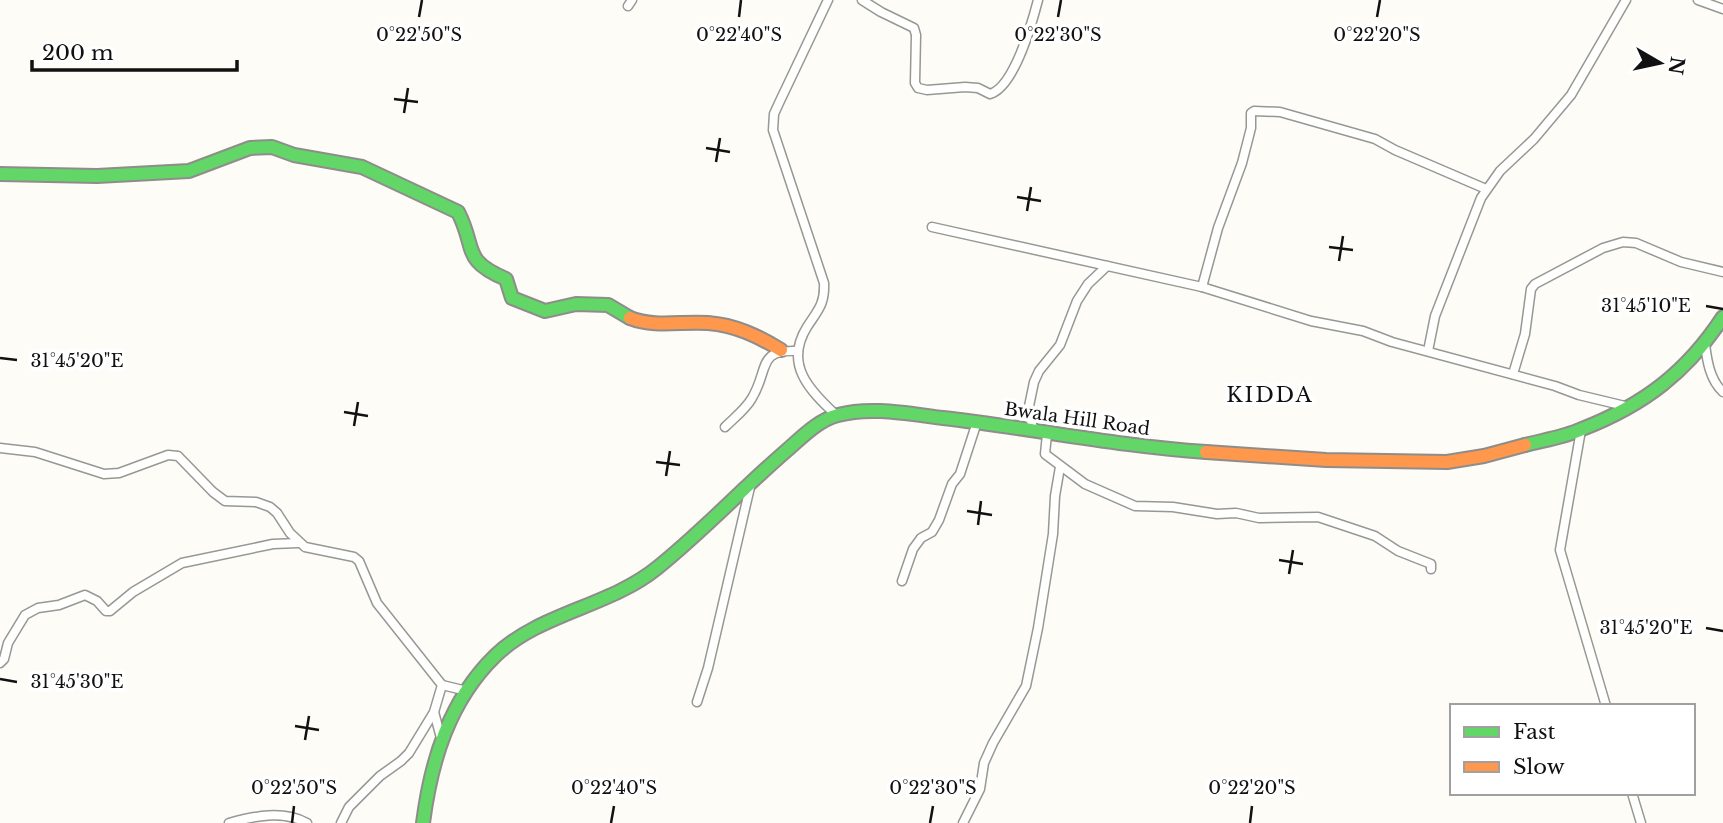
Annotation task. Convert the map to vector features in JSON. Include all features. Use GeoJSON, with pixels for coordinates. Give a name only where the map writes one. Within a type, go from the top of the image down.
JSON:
{"type":"FeatureCollection","features":[{"type":"Feature","properties":{"kind":"street"},"geometry":{"type":"LineString","coordinates":[[423,823],[441,738],[449,719],[494,657],[519,637],[630,586],[656,569],[752,480],[812,429],[836,415],[805,382],[797,360],[800,339],[823,304],[824,283],[773,130],[774,114],[828,0]]}},
{"type":"Feature","properties":{"kind":"street"},"geometry":{"type":"LineString","coordinates":[[862,0],[875,4],[914,28],[915,83],[918,88],[978,88],[990,94],[1000,90],[1018,60],[1038,0]]}},
{"type":"Feature","properties":{"kind":"street"},"geometry":{"type":"LineString","coordinates":[[1427,352],[1435,316],[1480,198],[1500,171],[1534,139],[1571,95],[1626,0]]}},
{"type":"Feature","properties":{"kind":"street"},"geometry":{"type":"LineString","coordinates":[[1698,0],[1723,9]]}},
{"type":"Feature","properties":{"kind":"street"},"geometry":{"type":"LineString","coordinates":[[1202,288],[1218,228],[1242,163],[1251,128],[1251,113],[1254,111],[1280,112],[1375,139],[1486,189]]}},
{"type":"Feature","properties":{"kind":"street"},"geometry":{"type":"LineString","coordinates":[[0,174],[97,176],[189,171],[250,148],[272,147],[294,155],[362,167],[458,212],[475,263],[506,279],[512,298],[545,311],[576,304],[608,306],[633,320],[659,324],[710,323],[753,333],[781,350],[797,351]]}},
{"type":"Feature","properties":{"kind":"street"},"geometry":{"type":"LineString","coordinates":[[932,227],[1202,288],[1311,321],[1363,331],[1392,342],[1629,407]]}},
{"type":"Feature","properties":{"kind":"street"},"geometry":{"type":"LineString","coordinates":[[1513,374],[1525,334],[1531,289],[1535,284],[1603,248],[1623,242],[1636,243],[1681,262],[1723,272]]}},
{"type":"Feature","properties":{"kind":"street"},"geometry":{"type":"LineString","coordinates":[[1107,266],[1088,284],[1077,301],[1060,345],[1039,370],[1034,382],[1028,411],[1041,433],[1044,451],[1060,467],[1085,484],[1135,506],[1173,507],[1217,514],[1236,513],[1259,518],[1318,517],[1375,536],[1398,551],[1432,564],[1431,569]]}},
{"type":"Feature","properties":{"kind":"street","name":"Bwala Hill Road"},"geometry":{"type":"LineString","coordinates":[[836,415],[888,412],[977,422],[1158,449],[1326,460],[1447,462],[1484,456],[1581,430],[1629,407],[1664,385],[1705,344],[1723,317]]}},
{"type":"Feature","properties":{"kind":"street"},"geometry":{"type":"LineString","coordinates":[[1705,344],[1707,362],[1716,386],[1723,393]]}},
{"type":"Feature","properties":{"kind":"street"},"geometry":{"type":"LineString","coordinates":[[725,427],[751,401],[769,358],[781,350]]}},
{"type":"Feature","properties":{"kind":"street"},"geometry":{"type":"LineString","coordinates":[[902,581],[913,549],[921,538],[932,532],[939,520],[952,484],[960,474],[977,422]]}},
{"type":"Feature","properties":{"kind":"street"},"geometry":{"type":"LineString","coordinates":[[1581,430],[1560,550],[1605,704]]}},
{"type":"Feature","properties":{"kind":"street"},"geometry":{"type":"LineString","coordinates":[[0,447],[35,452],[104,474],[119,473],[168,456],[178,456],[225,501],[256,502],[270,507],[304,547],[354,557],[359,561],[377,603],[442,685],[467,691]]}},
{"type":"Feature","properties":{"kind":"street"},"geometry":{"type":"LineString","coordinates":[[963,823],[980,789],[984,763],[993,743],[1026,686],[1053,534],[1060,467]]}},
{"type":"Feature","properties":{"kind":"street"},"geometry":{"type":"LineString","coordinates":[[697,702],[708,668],[752,480]]}},
{"type":"Feature","properties":{"kind":"street"},"geometry":{"type":"LineString","coordinates":[[0,663],[4,659],[15,628],[25,615],[38,608],[59,605],[85,596],[110,611],[133,592],[182,563],[273,544],[298,543]]}},
{"type":"Feature","properties":{"kind":"street"},"geometry":{"type":"LineString","coordinates":[[341,823],[349,807],[380,776],[409,753],[434,712],[442,685]]}},
{"type":"Feature","properties":{"kind":"street"},"geometry":{"type":"LineString","coordinates":[[434,712],[441,738]]}},
{"type":"Feature","properties":{"kind":"street"},"geometry":{"type":"LineString","coordinates":[[1633,795],[1641,823]]}},
{"type":"Feature","properties":{"kind":"street"},"geometry":{"type":"LineString","coordinates":[[229,823],[266,815],[299,818],[307,823]]}},
{"type":"Feature","properties":{"kind":"traffic: fast"},"geometry":{"type":"LineString","coordinates":[[0,174],[97,176],[189,171],[250,148],[272,147],[294,155],[362,167],[458,212],[476,259],[482,266],[506,279],[512,298],[545,311],[576,304],[608,305],[630,318]]}},
{"type":"Feature","properties":{"kind":"traffic: fast"},"geometry":{"type":"LineString","coordinates":[[1525,445],[1575,432],[1644,398],[1679,370],[1723,317]]}},
{"type":"Feature","properties":{"kind":"traffic: fast"},"geometry":{"type":"LineString","coordinates":[[423,823],[437,755],[454,712],[465,692],[495,656],[532,630],[618,592],[657,568],[804,435],[831,417],[851,412],[890,412],[1140,446],[1206,452]]}},
{"type":"Feature","properties":{"kind":"traffic: slow"},"geometry":{"type":"LineString","coordinates":[[630,318],[649,323],[708,323],[728,326],[781,350]]}},
{"type":"Feature","properties":{"kind":"traffic: slow"},"geometry":{"type":"LineString","coordinates":[[1206,452],[1326,460],[1447,462],[1525,445]]}},
{"type":"Feature","properties":{"kind":"district","name":"KIDDA"},"geometry":{"type":"Point","coordinates":[1270,395]}}]}
